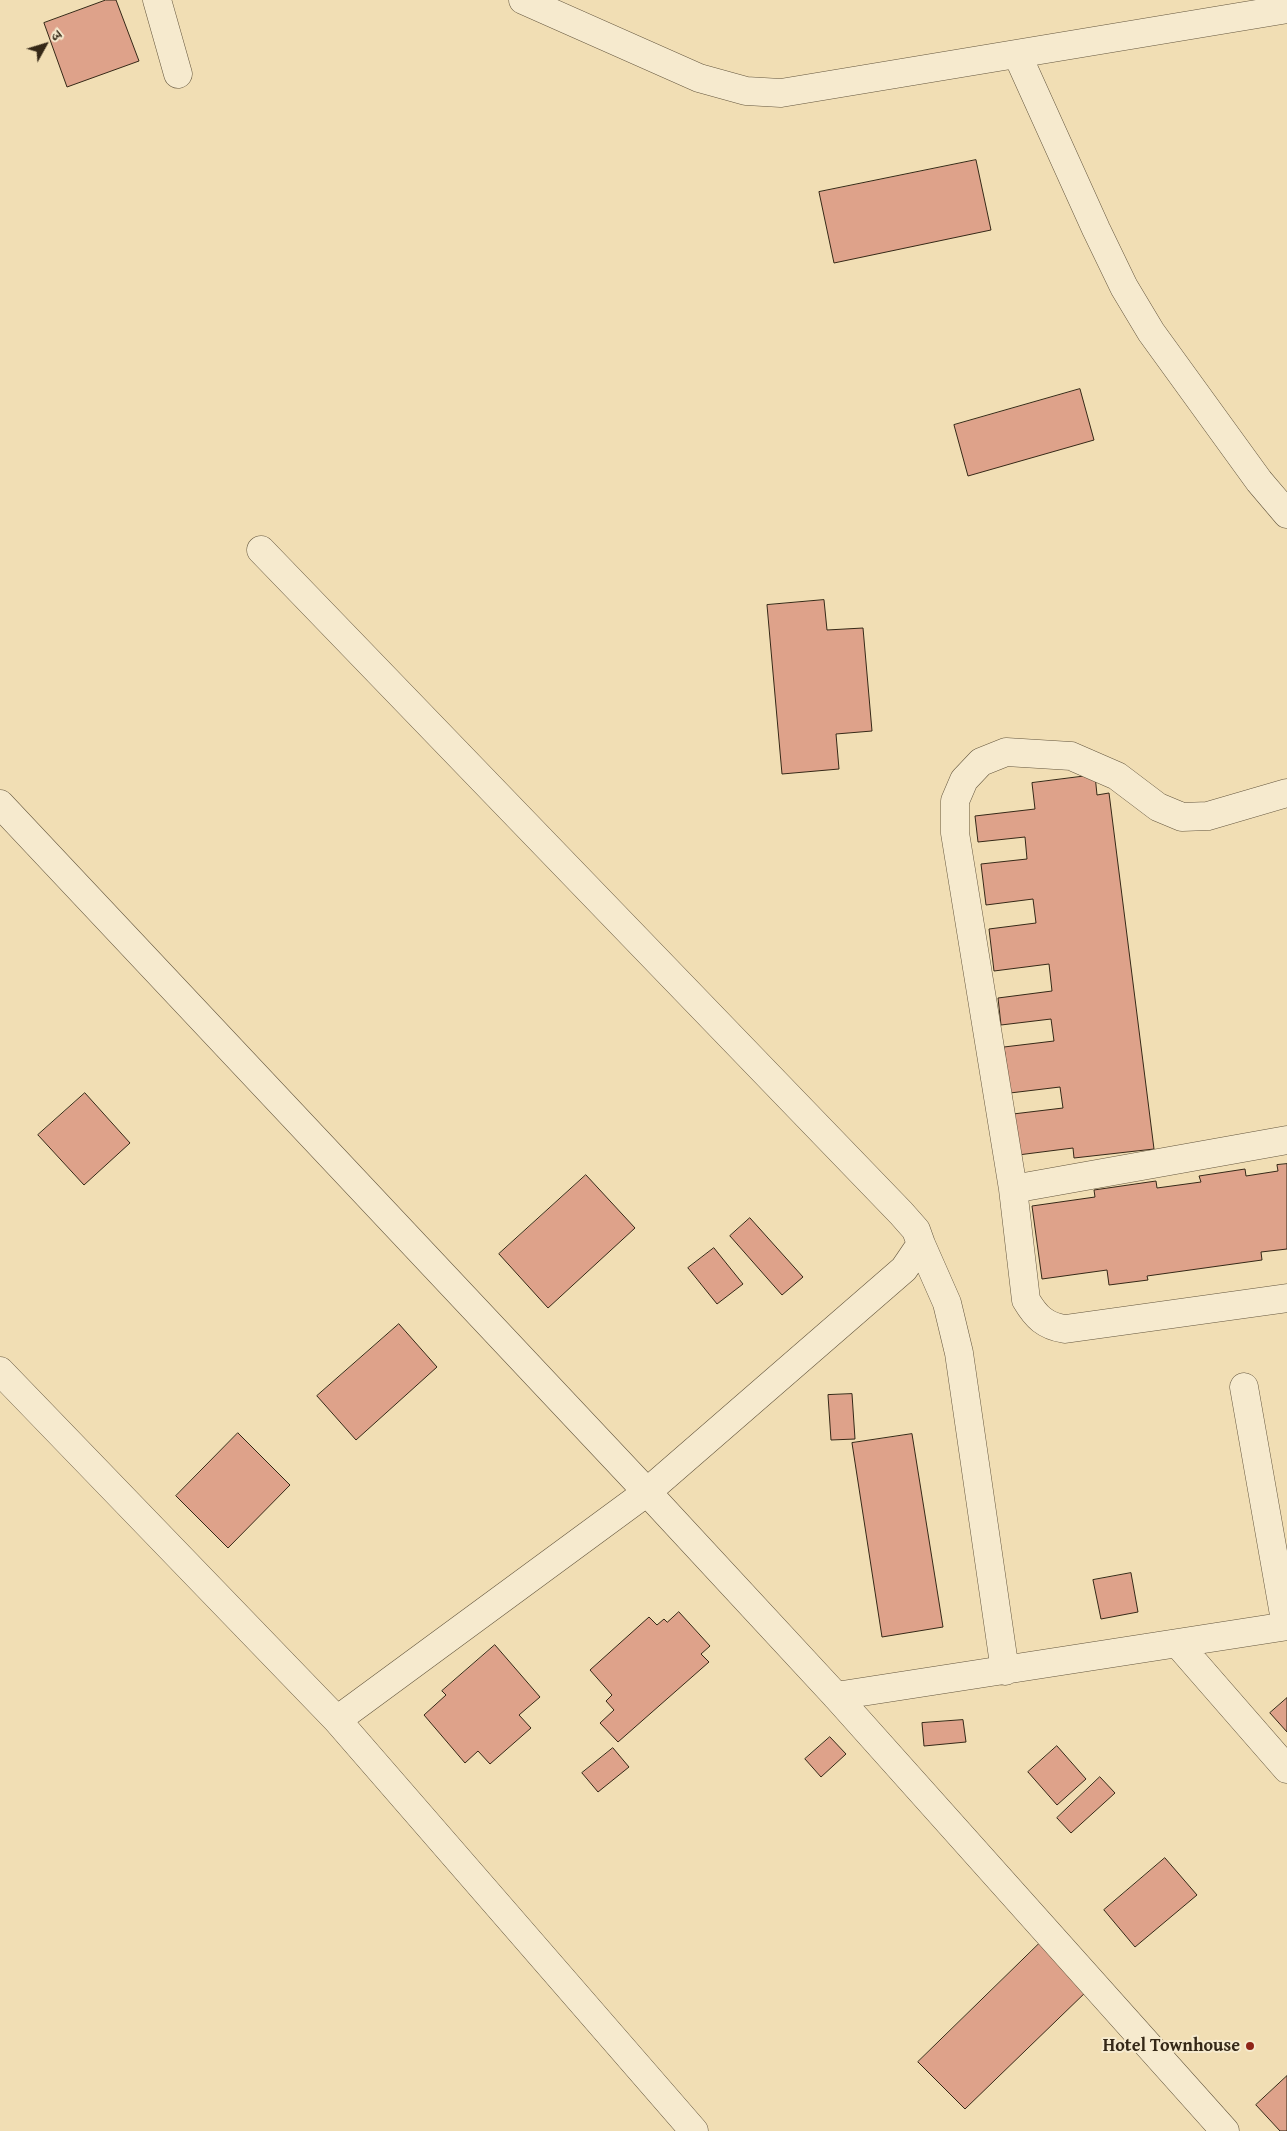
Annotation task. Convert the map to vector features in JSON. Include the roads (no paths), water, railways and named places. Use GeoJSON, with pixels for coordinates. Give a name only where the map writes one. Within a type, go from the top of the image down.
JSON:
{"type":"FeatureCollection","features":[{"type":"Feature","properties":{"kind":"street"},"geometry":{"type":"LineString","coordinates":[[157,0],[178,74]]}},
{"type":"Feature","properties":{"kind":"street"},"geometry":{"type":"LineString","coordinates":[[523,0],[699,78],[746,91],[781,93],[1287,9]]}},
{"type":"Feature","properties":{"kind":"street"},"geometry":{"type":"LineString","coordinates":[[1017,54],[1124,287],[1152,332],[1259,482],[1287,514]]}},
{"type":"Feature","properties":{"kind":"street"},"geometry":{"type":"LineString","coordinates":[[261,550],[916,1230],[947,1303],[959,1353],[1004,1671]]}},
{"type":"Feature","properties":{"kind":"street"},"geometry":{"type":"LineString","coordinates":[[1287,793],[1208,816],[1182,817],[1158,807],[1117,776],[1072,756],[1006,752],[981,762],[964,780],[955,801],[955,833],[1013,1189],[1026,1300],[1035,1315],[1051,1326],[1065,1329],[1287,1298]]}},
{"type":"Feature","properties":{"kind":"street"},"geometry":{"type":"LineString","coordinates":[[0,804],[836,1696],[1225,2131]]}},
{"type":"Feature","properties":{"kind":"street"},"geometry":{"type":"LineString","coordinates":[[1013,1189],[1287,1140]]}},
{"type":"Feature","properties":{"kind":"street"},"geometry":{"type":"LineString","coordinates":[[337,1720],[646,1492],[904,1269],[921,1244]]}},
{"type":"Feature","properties":{"kind":"street"},"geometry":{"type":"LineString","coordinates":[[0,1371],[337,1720],[694,2131]]}},
{"type":"Feature","properties":{"kind":"street"},"geometry":{"type":"LineString","coordinates":[[836,1696],[1286,1626],[1244,1387]]}},
{"type":"Feature","properties":{"kind":"street"},"geometry":{"type":"LineString","coordinates":[[1178,1644],[1287,1769]]}},
{"type":"Feature","properties":{"kind":"place","name":"Hotel Townhouse"},"geometry":{"type":"Point","coordinates":[1250,2046]}}]}
